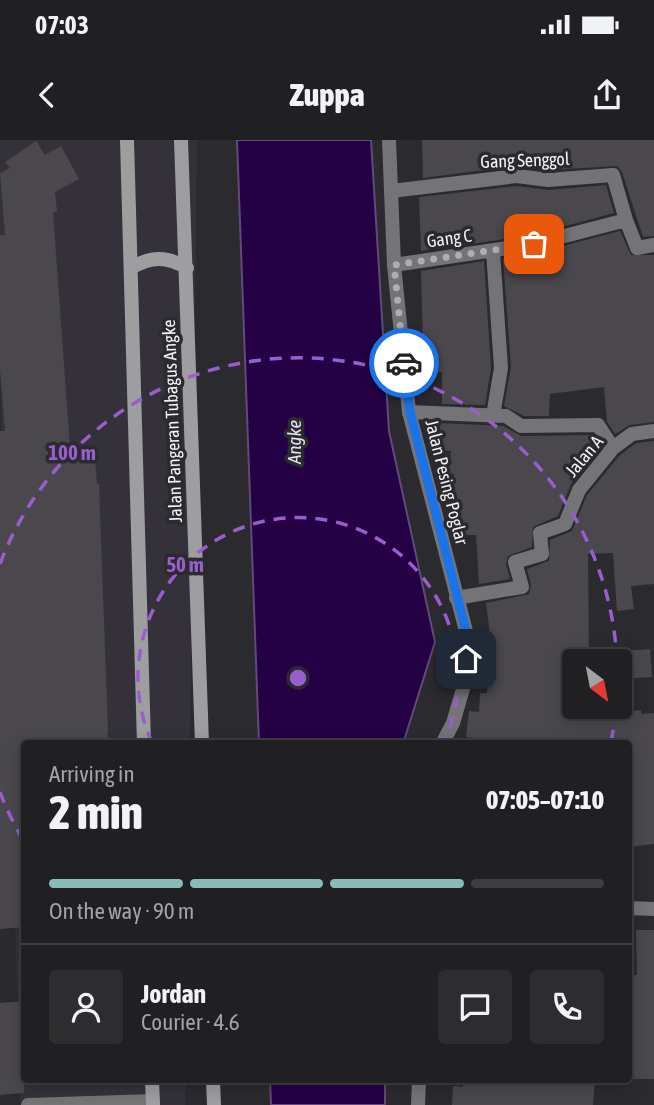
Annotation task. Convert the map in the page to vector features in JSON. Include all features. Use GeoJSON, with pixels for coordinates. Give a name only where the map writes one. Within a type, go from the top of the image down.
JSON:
{"type":"FeatureCollection","features":[{"type":"Feature","properties":{"kind":"main road","name":"Jalan Pangeran Tubagus Angke"},"geometry":{"type":"LineString","coordinates":[[127,140],[144,740]]}},
{"type":"Feature","properties":{"kind":"main road","name":"Jalan Pangeran Tubagus Angke"},"geometry":{"type":"LineString","coordinates":[[181,140],[202,740]]}},
{"type":"Feature","properties":{"kind":"main road"},"geometry":{"type":"LineString","coordinates":[[131,268],[144,260],[159,258],[174,260],[187,268]]}},
{"type":"Feature","properties":{"kind":"main road"},"geometry":{"type":"LineString","coordinates":[[152,1083],[153,1103]]}},
{"type":"Feature","properties":{"kind":"main road"},"geometry":{"type":"LineString","coordinates":[[213,1083],[214,1105]]}},
{"type":"Feature","properties":{"kind":"street","name":"Jalan Pesing Poglar"},"geometry":{"type":"LineString","coordinates":[[389,140],[394,265],[410,412],[467,635],[465,682],[453,723],[444,740]]}},
{"type":"Feature","properties":{"kind":"street","name":"Gang Senggol"},"geometry":{"type":"LineString","coordinates":[[391,191],[517,176],[548,180],[613,175],[626,220]]}},
{"type":"Feature","properties":{"kind":"street"},"geometry":{"type":"LineString","coordinates":[[626,220],[637,248],[654,245]]}},
{"type":"Feature","properties":{"kind":"street","name":"Gang C"},"geometry":{"type":"LineString","coordinates":[[394,265],[534,244],[626,220]]}},
{"type":"Feature","properties":{"kind":"street"},"geometry":{"type":"LineString","coordinates":[[494,251],[501,368],[494,416]]}},
{"type":"Feature","properties":{"kind":"street"},"geometry":{"type":"LineString","coordinates":[[410,412],[509,417],[521,426],[598,425],[613,448]]}},
{"type":"Feature","properties":{"kind":"street","name":"Jalan A"},"geometry":{"type":"LineString","coordinates":[[456,598],[522,587],[516,562],[542,554],[540,533],[565,524],[579,490],[613,448],[632,434],[654,431]]}},
{"type":"Feature","properties":{"kind":"street"},"geometry":{"type":"LineString","coordinates":[[632,908],[654,909]]}},
{"type":"Feature","properties":{"kind":"street"},"geometry":{"type":"LineString","coordinates":[[418,1105],[419,1083]]}},
{"type":"Feature","properties":{"kind":"street"},"geometry":{"type":"LineString","coordinates":[[29,1105],[153,1103]]}},
{"type":"Feature","properties":{"kind":"shaded area"},"geometry":{"type":"Polygon","coordinates":[[[0,140],[197,140],[190,740],[21,740],[21,1083],[186,1083],[185,1105],[20,1105],[0,374],[0,140]]]}},
{"type":"Feature","properties":{"kind":"water","name":"Angke"},"geometry":{"type":"Polygon","coordinates":[[[237,140],[371,140],[389,431],[435,642],[404,740],[259,740],[237,140]]]}},
{"type":"Feature","properties":{"kind":"water"},"geometry":{"type":"Polygon","coordinates":[[[270,1083],[385,1083],[385,1105],[271,1105],[270,1083]]]}},
{"type":"Feature","properties":{"kind":"building"},"geometry":{"type":"Polygon","coordinates":[[[422,140],[654,140],[654,236],[643,237],[622,172],[617,166],[548,170],[516,166],[423,178],[422,140]]]}},
{"type":"Feature","properties":{"kind":"building"},"geometry":{"type":"Polygon","coordinates":[[[36,141],[45,155],[61,146],[79,179],[55,192],[57,212],[53,212],[70,448],[94,446],[99,484],[108,731],[107,740],[21,740],[21,927],[0,929],[0,431],[5,431],[0,370],[0,235],[5,235],[0,173],[10,168],[5,162],[36,141]]]}},
{"type":"Feature","properties":{"kind":"building"},"geometry":{"type":"Polygon","coordinates":[[[606,185],[614,213],[532,235],[421,251],[419,197],[517,186],[549,190],[606,185]]]}},
{"type":"Feature","properties":{"kind":"building"},"geometry":{"type":"Polygon","coordinates":[[[620,231],[631,255],[654,255],[654,422],[630,425],[615,434],[607,422],[604,387],[550,394],[549,416],[524,416],[504,406],[511,367],[503,258],[536,253],[620,231]]]}},
{"type":"Feature","properties":{"kind":"building"},"geometry":{"type":"Polygon","coordinates":[[[484,261],[491,368],[485,405],[442,404],[442,372],[428,372],[428,348],[423,349],[421,271],[484,261]]]}},
{"type":"Feature","properties":{"kind":"building"},"geometry":{"type":"Polygon","coordinates":[[[439,423],[503,426],[521,436],[593,435],[601,447],[571,484],[558,516],[533,527],[532,547],[508,556],[506,564],[510,579],[479,584],[476,535],[458,535],[459,504],[453,504],[454,474],[447,473],[451,451],[436,450],[439,423]]]}},
{"type":"Feature","properties":{"kind":"building"},"geometry":{"type":"Polygon","coordinates":[[[654,441],[654,584],[631,586],[634,609],[617,611],[613,553],[588,554],[589,649],[562,649],[562,719],[632,719],[632,707],[634,711],[641,710],[641,714],[654,713],[654,844],[632,847],[632,740],[494,740],[466,737],[469,711],[479,712],[480,693],[487,693],[491,643],[486,603],[529,594],[531,585],[527,569],[549,561],[550,540],[572,531],[587,495],[620,455],[636,443],[654,441]]]}},
{"type":"Feature","properties":{"kind":"building"},"geometry":{"type":"Polygon","coordinates":[[[650,649],[652,677],[632,678],[632,650],[650,649]]]}},
{"type":"Feature","properties":{"kind":"building"},"geometry":{"type":"Polygon","coordinates":[[[636,930],[654,930],[654,1079],[632,1079],[632,975],[637,975],[636,930]]]}},
{"type":"Feature","properties":{"kind":"building"},"geometry":{"type":"Polygon","coordinates":[[[21,1001],[21,1083],[24,1083],[24,1093],[0,1095],[0,1003],[21,1001]]]}},
{"type":"Feature","properties":{"kind":"building"},"geometry":{"type":"Polygon","coordinates":[[[463,1083],[595,1083],[593,1105],[452,1105],[453,1086],[463,1087],[463,1083]]]}},
{"type":"Feature","properties":{"kind":"way so far"},"geometry":{"type":"LineString","coordinates":[[404,363],[394,265],[534,244]]}},
{"type":"Feature","properties":{"kind":"route"},"geometry":{"type":"LineString","coordinates":[[404,363],[410,412],[467,635],[466,659]]}}]}
